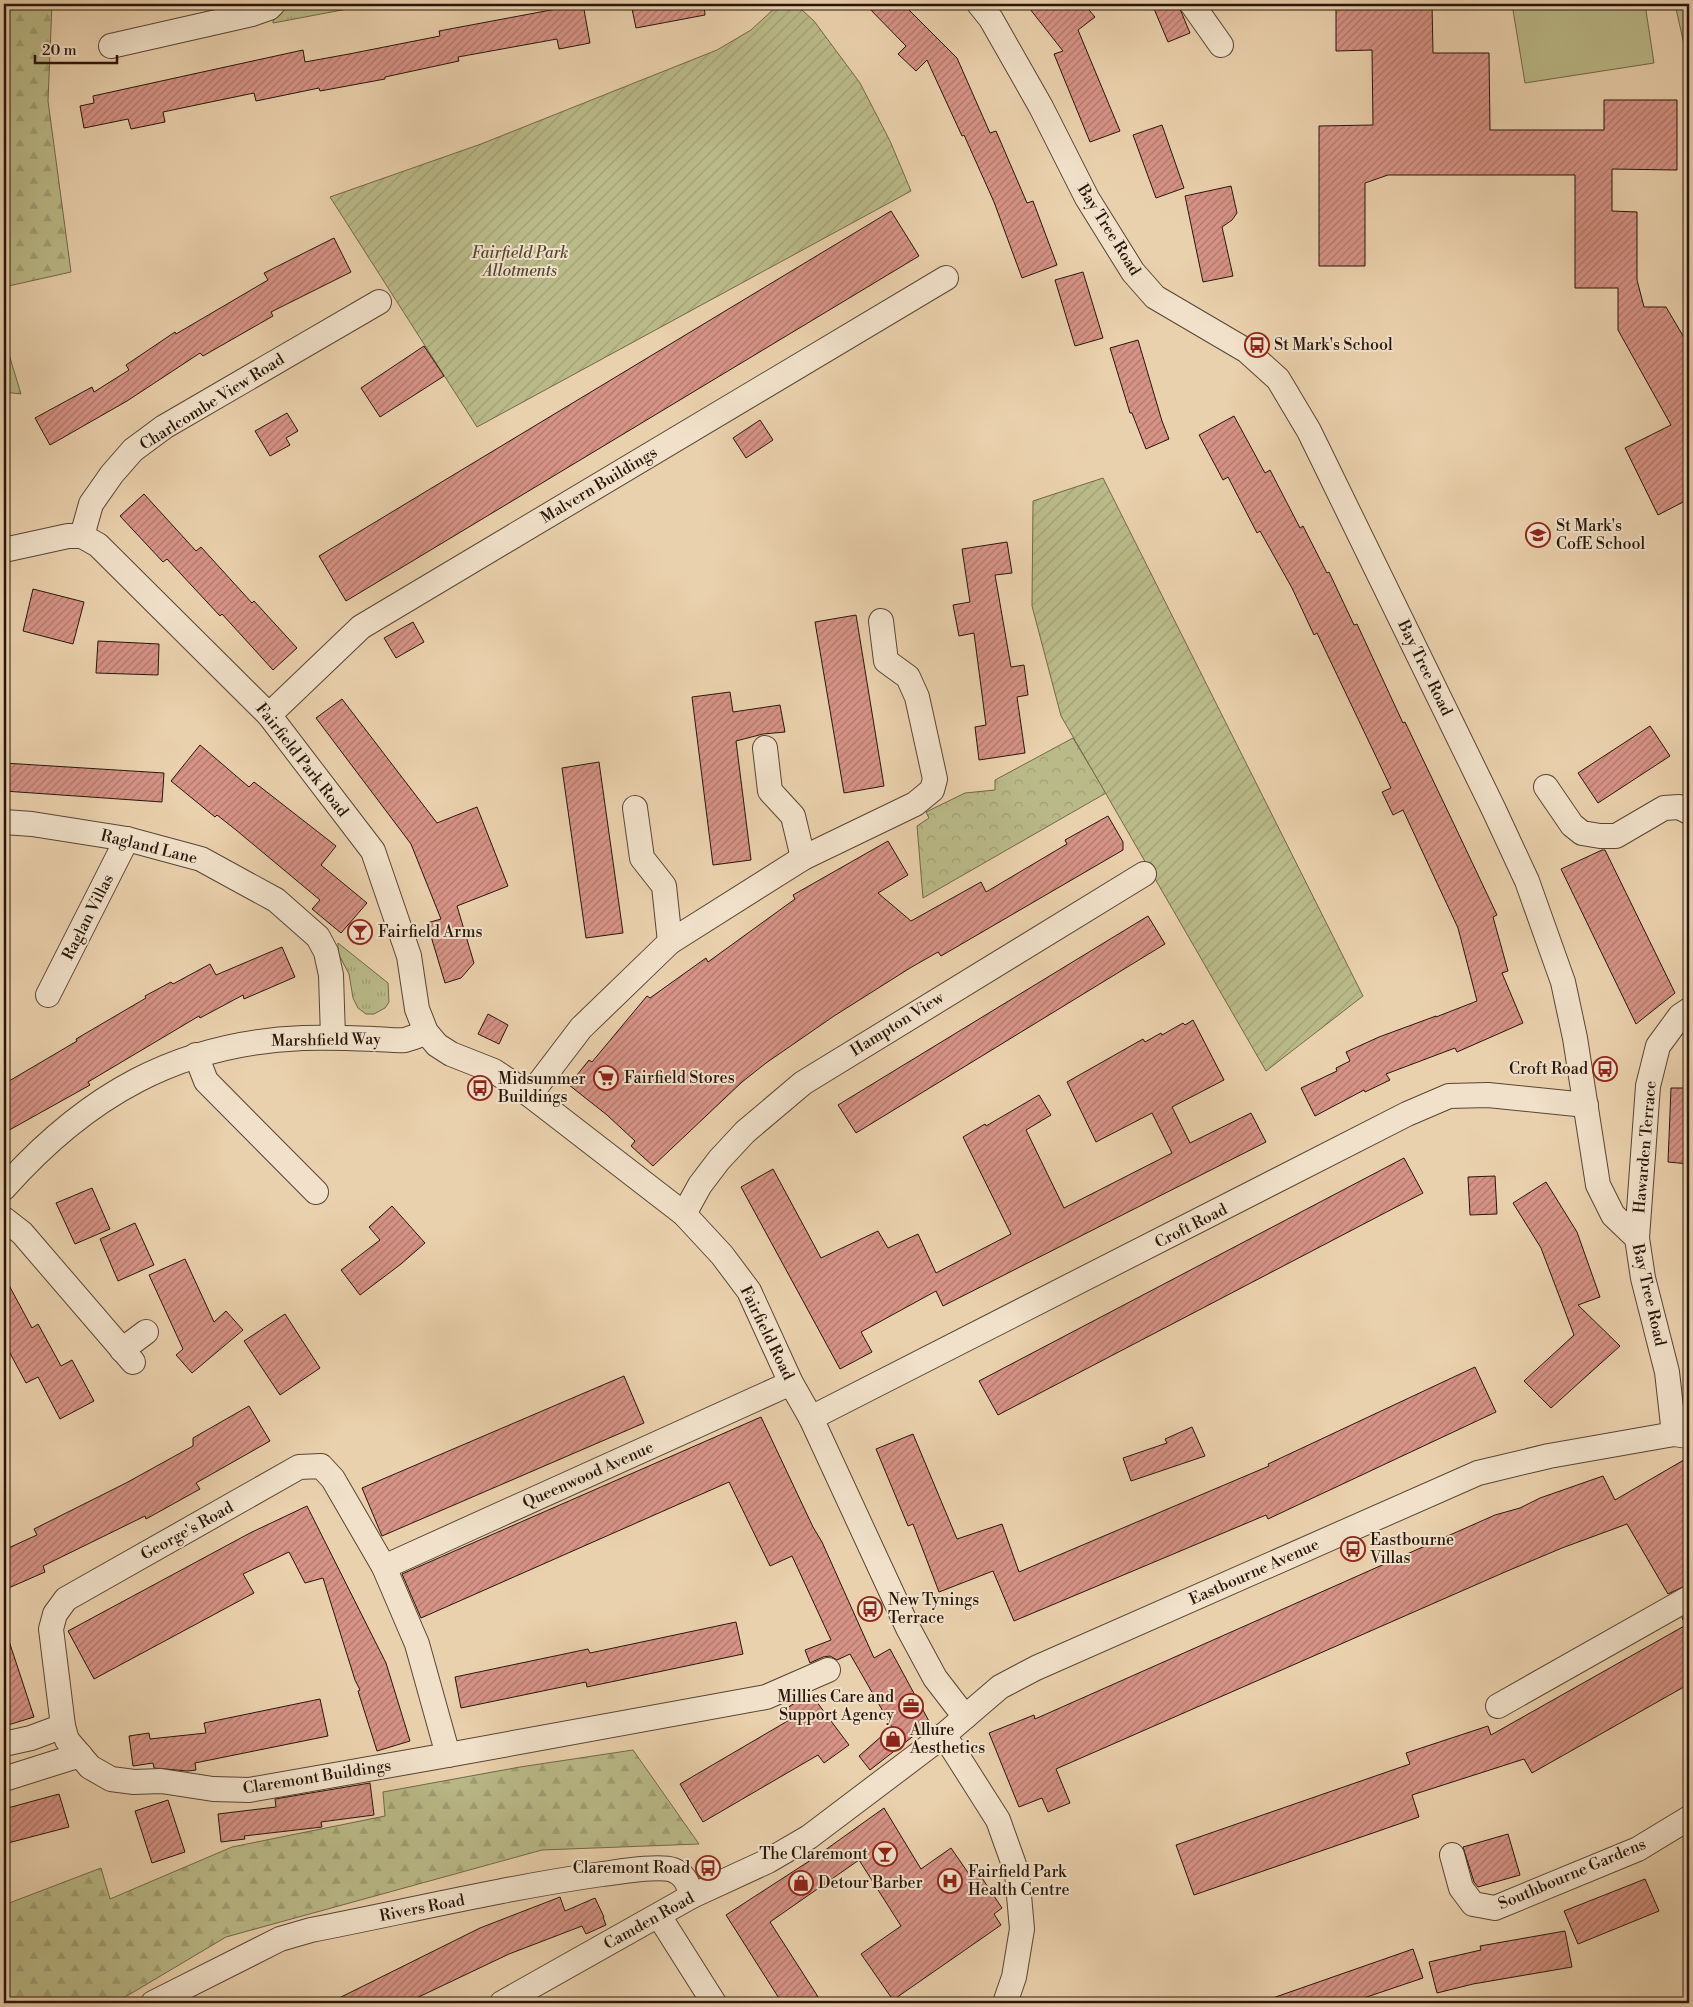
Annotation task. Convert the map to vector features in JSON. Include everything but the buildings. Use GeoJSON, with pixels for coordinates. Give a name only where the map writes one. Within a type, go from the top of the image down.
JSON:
{"type":"FeatureCollection","features":[{"type":"Feature","properties":{"kind":"street"},"geometry":{"type":"LineString","coordinates":[[111,46],[252,14],[269,8],[273,4]]}},
{"type":"Feature","properties":{"kind":"street","name":"Bay Tree Road"},"geometry":{"type":"LineString","coordinates":[[979,4],[991,19],[1041,107],[1087,198],[1133,272],[1155,297],[1247,352],[1278,379],[1309,431],[1527,881],[1563,982],[1575,1038],[1598,1185],[1613,1215],[1638,1238],[1643,1278],[1682,1435]]}},
{"type":"Feature","properties":{"kind":"street"},"geometry":{"type":"LineString","coordinates":[[1192,4],[1221,45]]}},
{"type":"Feature","properties":{"kind":"street","name":"Malvern Buildings"},"geometry":{"type":"LineString","coordinates":[[269,715],[361,627],[946,278]]}},
{"type":"Feature","properties":{"kind":"street","name":"Charlcombe View Road"},"geometry":{"type":"LineString","coordinates":[[82,536],[91,504],[112,474],[133,450],[164,427],[379,302]]}},
{"type":"Feature","properties":{"kind":"street"},"geometry":{"type":"LineString","coordinates":[[4,550],[52,539],[82,536]]}},
{"type":"Feature","properties":{"kind":"street","name":"Fairfield Park Road"},"geometry":{"type":"LineString","coordinates":[[82,536],[98,545],[269,715],[374,851],[408,956],[416,1009],[426,1032]]}},
{"type":"Feature","properties":{"kind":"street"},"geometry":{"type":"LineString","coordinates":[[530,1094],[581,1028],[670,942],[803,858],[915,804],[932,790],[935,779],[917,697],[908,677],[886,661],[881,621]]}},
{"type":"Feature","properties":{"kind":"street"},"geometry":{"type":"LineString","coordinates":[[765,748],[770,791],[793,816],[803,858]]}},
{"type":"Feature","properties":{"kind":"street"},"geometry":{"type":"LineString","coordinates":[[1546,787],[1572,825],[1582,834],[1616,836],[1664,808],[1679,807],[1689,812]]}},
{"type":"Feature","properties":{"kind":"street"},"geometry":{"type":"LineString","coordinates":[[634,808],[642,858],[664,886],[670,942]]}},
{"type":"Feature","properties":{"kind":"street","name":"Ragland Lane"},"geometry":{"type":"LineString","coordinates":[[4,822],[32,824],[127,839],[201,859],[276,900],[318,937],[326,952],[331,975],[333,1037]]}},
{"type":"Feature","properties":{"kind":"street","name":"Raglan Villas"},"geometry":{"type":"LineString","coordinates":[[48,995],[127,839]]}},
{"type":"Feature","properties":{"kind":"street","name":"Hampton View"},"geometry":{"type":"LineString","coordinates":[[684,1214],[700,1185],[719,1160],[758,1121],[803,1083],[1144,874]]}},
{"type":"Feature","properties":{"kind":"street","name":"Hawarden Terrace"},"geometry":{"type":"LineString","coordinates":[[1638,1238],[1648,1086],[1658,1046],[1680,1016],[1689,1010]]}},
{"type":"Feature","properties":{"kind":"street","name":"Marshfield Way"},"geometry":{"type":"LineString","coordinates":[[4,1188],[32,1156],[80,1115],[116,1090],[159,1069],[196,1055],[269,1040],[333,1037],[404,1040],[426,1032]]}},
{"type":"Feature","properties":{"kind":"street","name":"Fairfield Road"},"geometry":{"type":"LineString","coordinates":[[426,1032],[437,1045],[451,1054],[494,1071],[530,1094],[684,1214],[722,1255],[748,1291],[791,1383],[811,1418],[908,1628],[936,1678],[965,1717]]}},
{"type":"Feature","properties":{"kind":"street"},"geometry":{"type":"LineString","coordinates":[[196,1055],[206,1081],[316,1192]]}},
{"type":"Feature","properties":{"kind":"street","name":"Croft Road"},"geometry":{"type":"LineString","coordinates":[[811,1418],[1408,1114],[1449,1096],[1488,1096],[1586,1106]]}},
{"type":"Feature","properties":{"kind":"street"},"geometry":{"type":"LineString","coordinates":[[4,1219],[22,1233],[128,1356],[146,1332]]}},
{"type":"Feature","properties":{"kind":"street","name":"Queenwood Avenue"},"geometry":{"type":"LineString","coordinates":[[384,1566],[791,1383]]}},
{"type":"Feature","properties":{"kind":"street","name":"Eastbourne Avenue"},"geometry":{"type":"LineString","coordinates":[[965,1717],[1000,1687],[1036,1668],[1478,1473],[1549,1456],[1682,1435]]}},
{"type":"Feature","properties":{"kind":"street","name":"George's Road"},"geometry":{"type":"LineString","coordinates":[[62,1726],[51,1629],[55,1614],[66,1599],[299,1467],[321,1466],[333,1479],[384,1566]]}},
{"type":"Feature","properties":{"kind":"street"},"geometry":{"type":"LineString","coordinates":[[384,1566],[417,1644],[448,1755]]}},
{"type":"Feature","properties":{"kind":"street"},"geometry":{"type":"LineString","coordinates":[[1498,1706],[1689,1598]]}},
{"type":"Feature","properties":{"kind":"street","name":"Claremont Buildings"},"geometry":{"type":"LineString","coordinates":[[62,1726],[67,1740],[90,1767],[111,1779],[134,1782],[161,1781],[213,1789],[250,1790],[766,1697],[828,1670]]}},
{"type":"Feature","properties":{"kind":"street","name":"Camden Road"},"geometry":{"type":"LineString","coordinates":[[502,2003],[692,1896],[768,1861],[809,1837],[965,1717]]}},
{"type":"Feature","properties":{"kind":"street"},"geometry":{"type":"LineString","coordinates":[[4,1744],[31,1738],[62,1726]]}},
{"type":"Feature","properties":{"kind":"street"},"geometry":{"type":"LineString","coordinates":[[944,1735],[998,1820],[1017,1873],[1022,1929],[1014,1977],[1005,2003]]}},
{"type":"Feature","properties":{"kind":"street"},"geometry":{"type":"LineString","coordinates":[[4,1779],[80,1755]]}},
{"type":"Feature","properties":{"kind":"street","name":"Southbourne Gardens"},"geometry":{"type":"LineString","coordinates":[[1452,1855],[1461,1888],[1473,1904],[1495,1908],[1638,1849],[1689,1818]]}},
{"type":"Feature","properties":{"kind":"street","name":"Rivers Road"},"geometry":{"type":"LineString","coordinates":[[153,2003],[280,1939],[311,1930],[380,1916],[565,1880],[656,1869],[673,1870],[685,1877],[692,1896]]}},
{"type":"Feature","properties":{"kind":"street"},"geometry":{"type":"LineString","coordinates":[[659,1916],[714,2003]]}},
{"type":"Feature","properties":{"kind":"green space"},"geometry":{"type":"Polygon","coordinates":[[[4,4],[52,4],[48,101],[71,272],[4,287],[4,4]]]}},
{"type":"Feature","properties":{"kind":"green space"},"geometry":{"type":"Polygon","coordinates":[[[289,4],[374,4],[273,23],[289,4]]]}},
{"type":"Feature","properties":{"kind":"green space","name":"Fairfield Park Allotments"},"geometry":{"type":"Polygon","coordinates":[[[789,4],[802,10],[814,21],[860,83],[890,141],[911,191],[477,427],[330,197],[481,144],[717,50],[751,30],[777,6],[789,4]]]}},
{"type":"Feature","properties":{"kind":"green space"},"geometry":{"type":"Polygon","coordinates":[[[1512,4],[1645,4],[1654,63],[1525,83],[1512,4]]]}},
{"type":"Feature","properties":{"kind":"green space"},"geometry":{"type":"Polygon","coordinates":[[[1675,4],[1689,4],[1689,67],[1675,4]]]}},
{"type":"Feature","properties":{"kind":"green space"},"geometry":{"type":"Polygon","coordinates":[[[4,338],[21,394],[4,392],[4,338]]]}},
{"type":"Feature","properties":{"kind":"green space"},"geometry":{"type":"Polygon","coordinates":[[[1103,478],[1363,996],[1266,1071],[1061,716],[1032,606],[1033,501],[1103,478]]]}},
{"type":"Feature","properties":{"kind":"green space"},"geometry":{"type":"Polygon","coordinates":[[[1073,738],[1106,793],[923,898],[917,826],[929,818],[926,812],[965,793],[995,790],[995,780],[1073,738]]]}},
{"type":"Feature","properties":{"kind":"green space"},"geometry":{"type":"Polygon","coordinates":[[[338,943],[388,983],[389,1002],[385,1008],[374,1014],[366,1014],[358,1008],[353,998],[349,974],[338,953],[338,943]]]}},
{"type":"Feature","properties":{"kind":"green space"},"geometry":{"type":"Polygon","coordinates":[[[633,1750],[699,1844],[542,1850],[226,1937],[115,2003],[4,2003],[4,1905],[101,1868],[110,1899],[232,1847],[385,1816],[383,1792],[520,1767],[633,1750]]]}},
{"type":"Feature","properties":{"kind":"place","name":"St Mark's School"},"geometry":{"type":"Point","coordinates":[1257,345]}},
{"type":"Feature","properties":{"kind":"place","name":"St Mark's CofE School"},"geometry":{"type":"Point","coordinates":[1538,535]}},
{"type":"Feature","properties":{"kind":"place","name":"Fairfield Arms"},"geometry":{"type":"Point","coordinates":[360,932]}},
{"type":"Feature","properties":{"kind":"place","name":"Croft Road"},"geometry":{"type":"Point","coordinates":[1605,1069]}},
{"type":"Feature","properties":{"kind":"place","name":"Fairfield Stores"},"geometry":{"type":"Point","coordinates":[606,1078]}},
{"type":"Feature","properties":{"kind":"place","name":"Midsummer Buildings"},"geometry":{"type":"Point","coordinates":[480,1088]}},
{"type":"Feature","properties":{"kind":"place","name":"Eastbourne Villas"},"geometry":{"type":"Point","coordinates":[1353,1549]}},
{"type":"Feature","properties":{"kind":"place","name":"New Tynings Terrace"},"geometry":{"type":"Point","coordinates":[870,1609]}},
{"type":"Feature","properties":{"kind":"place","name":"Millies Care and Support Agency"},"geometry":{"type":"Point","coordinates":[911,1706]}},
{"type":"Feature","properties":{"kind":"place","name":"Allure Aesthetics"},"geometry":{"type":"Point","coordinates":[893,1739]}},
{"type":"Feature","properties":{"kind":"place","name":"The Claremont"},"geometry":{"type":"Point","coordinates":[885,1854]}},
{"type":"Feature","properties":{"kind":"place","name":"Claremont Road"},"geometry":{"type":"Point","coordinates":[708,1868]}},
{"type":"Feature","properties":{"kind":"place","name":"Fairfield Park Health Centre"},"geometry":{"type":"Point","coordinates":[950,1881]}},
{"type":"Feature","properties":{"kind":"place","name":"Detour Barber"},"geometry":{"type":"Point","coordinates":[801,1883]}}]}
